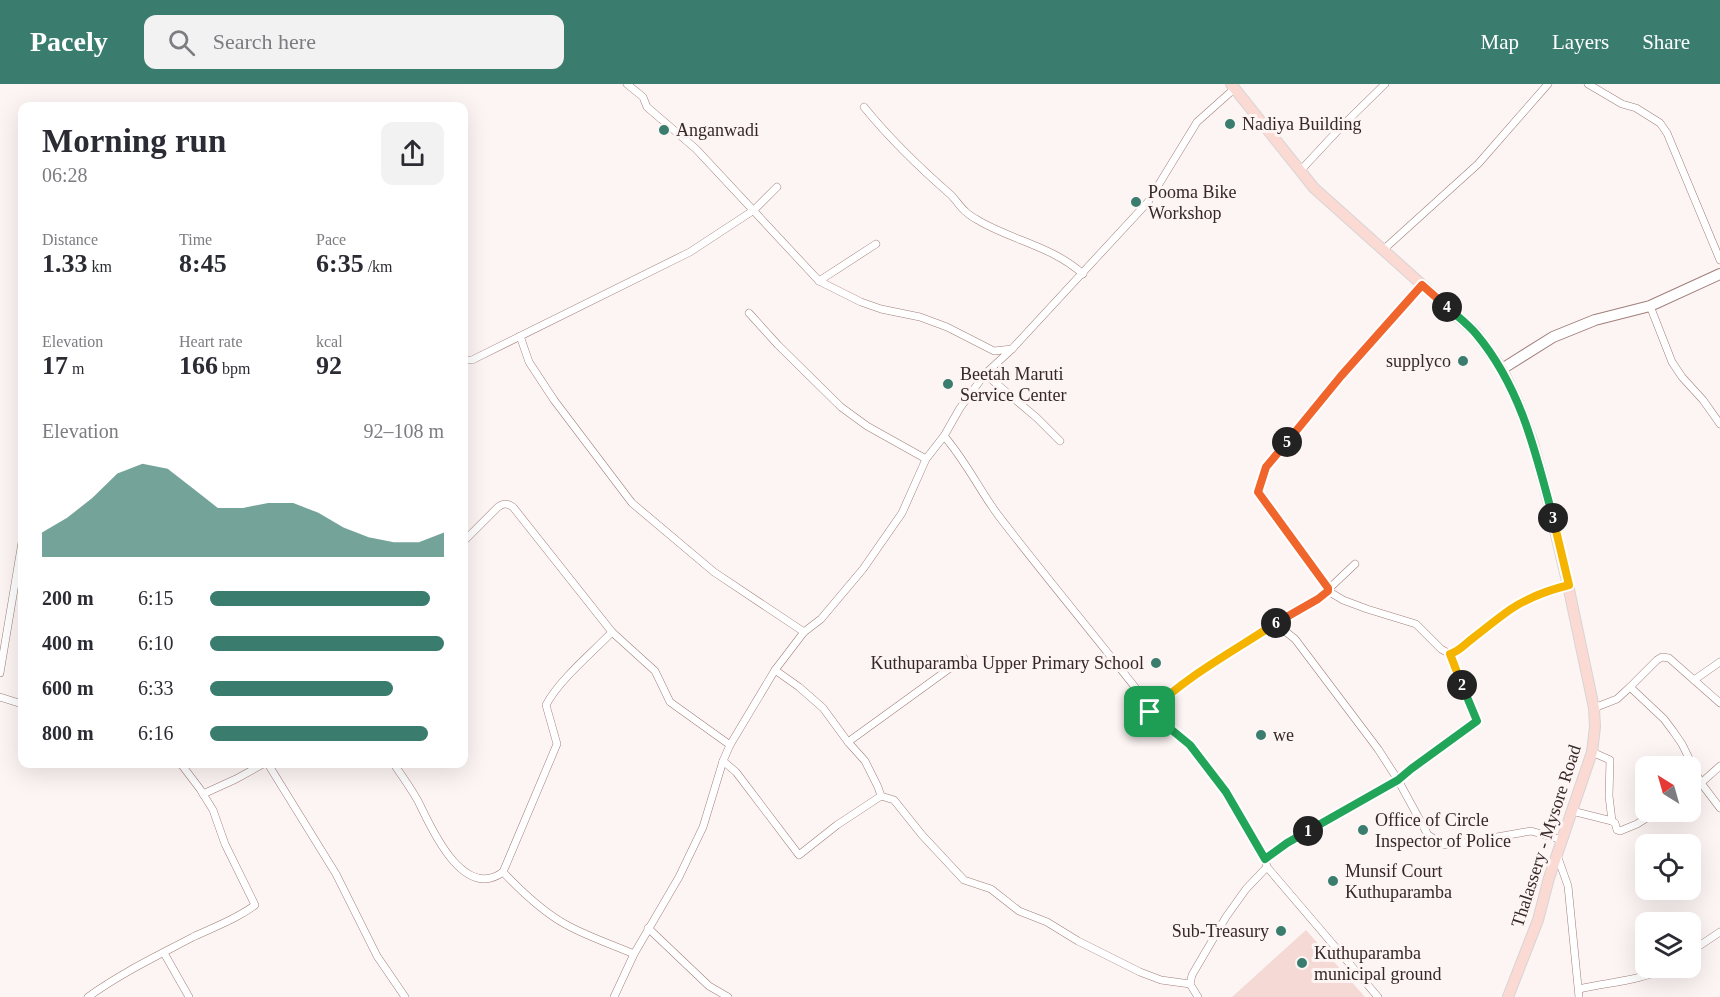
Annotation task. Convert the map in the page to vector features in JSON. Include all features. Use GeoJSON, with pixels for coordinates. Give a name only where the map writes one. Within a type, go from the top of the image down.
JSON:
{"type":"FeatureCollection","features":[{"type":"Feature","properties":{"kind":"main road","name":"Thalassery - Mysore Road"},"geometry":{"type":"LineString","coordinates":[[1232,86],[1314,188],[1476,333],[1502,369],[1533,442],[1569,585],[1594,708],[1595,727],[1592,752],[1557,855],[1538,920],[1509,997]]}},
{"type":"Feature","properties":{"kind":"main road"},"geometry":{"type":"LineString","coordinates":[[1502,369],[1553,337],[1595,320],[1650,306],[1720,274]]}},
{"type":"Feature","properties":{"kind":"street"},"geometry":{"type":"LineString","coordinates":[[627,84],[643,97],[648,107],[696,149],[819,282],[861,302],[881,309],[920,317],[947,327],[994,351],[1012,349]]}},
{"type":"Feature","properties":{"kind":"street"},"geometry":{"type":"LineString","coordinates":[[1300,171],[1385,84]]}},
{"type":"Feature","properties":{"kind":"street"},"geometry":{"type":"LineString","coordinates":[[1383,250],[1478,164],[1548,84]]}},
{"type":"Feature","properties":{"kind":"street"},"geometry":{"type":"LineString","coordinates":[[1588,84],[1660,123],[1668,134],[1720,260]]}},
{"type":"Feature","properties":{"kind":"street"},"geometry":{"type":"LineString","coordinates":[[614,997],[634,954],[679,877],[703,827],[730,745],[775,670],[804,632],[821,619],[863,569],[902,513],[926,459],[985,374],[1012,349],[1148,202],[1197,122],[1232,86]]}},
{"type":"Feature","properties":{"kind":"street"},"geometry":{"type":"LineString","coordinates":[[864,107],[892,139],[931,179],[953,197],[966,213],[1052,253],[1083,274]]}},
{"type":"Feature","properties":{"kind":"street"},"geometry":{"type":"LineString","coordinates":[[468,360],[690,252],[753,210],[777,187]]}},
{"type":"Feature","properties":{"kind":"street"},"geometry":{"type":"LineString","coordinates":[[819,282],[876,244]]}},
{"type":"Feature","properties":{"kind":"street"},"geometry":{"type":"LineString","coordinates":[[1198,997],[1190,984],[1192,975],[1226,916],[1266,863],[1287,843],[1398,780],[1477,721],[1450,654],[1441,649],[1416,624],[1343,600],[1328,589],[1258,492],[1266,467],[1341,376],[1422,285]]}},
{"type":"Feature","properties":{"kind":"street"},"geometry":{"type":"LineString","coordinates":[[1650,306],[1672,362],[1720,424]]}},
{"type":"Feature","properties":{"kind":"street"},"geometry":{"type":"LineString","coordinates":[[749,313],[841,407],[867,426],[926,459]]}},
{"type":"Feature","properties":{"kind":"street"},"geometry":{"type":"LineString","coordinates":[[520,336],[529,362],[554,400],[632,503],[714,572],[804,632]]}},
{"type":"Feature","properties":{"kind":"street"},"geometry":{"type":"LineString","coordinates":[[985,374],[1037,418],[1060,441]]}},
{"type":"Feature","properties":{"kind":"street"},"geometry":{"type":"LineString","coordinates":[[944,436],[954,447],[984,496],[1138,691],[1150,712],[1190,745],[1226,792],[1266,863],[1378,997]]}},
{"type":"Feature","properties":{"kind":"street"},"geometry":{"type":"LineString","coordinates":[[468,537],[498,507],[503,504],[513,507],[612,632],[654,671],[670,702],[730,745]]}},
{"type":"Feature","properties":{"kind":"street"},"geometry":{"type":"LineString","coordinates":[[1150,712],[1186,682],[1318,599],[1355,564]]}},
{"type":"Feature","properties":{"kind":"street"},"geometry":{"type":"LineString","coordinates":[[0,673],[18,566]]}},
{"type":"Feature","properties":{"kind":"street"},"geometry":{"type":"LineString","coordinates":[[1450,654],[1462,648],[1513,608],[1545,591],[1569,585]]}},
{"type":"Feature","properties":{"kind":"street"},"geometry":{"type":"LineString","coordinates":[[1276,624],[1295,639],[1378,748],[1428,835],[1444,845],[1531,831],[1562,840]]}},
{"type":"Feature","properties":{"kind":"street"},"geometry":{"type":"LineString","coordinates":[[396,768],[420,806],[430,828],[455,864],[468,873],[489,880],[504,872],[557,744],[546,705],[567,678],[612,632]]}},
{"type":"Feature","properties":{"kind":"street"},"geometry":{"type":"LineString","coordinates":[[1594,708],[1617,699],[1662,657],[1669,658],[1720,703]]}},
{"type":"Feature","properties":{"kind":"street"},"geometry":{"type":"LineString","coordinates":[[848,742],[964,658]]}},
{"type":"Feature","properties":{"kind":"street"},"geometry":{"type":"LineString","coordinates":[[1694,680],[1720,662]]}},
{"type":"Feature","properties":{"kind":"street"},"geometry":{"type":"LineString","coordinates":[[775,670],[823,708],[865,761],[880,796]]}},
{"type":"Feature","properties":{"kind":"street"},"geometry":{"type":"LineString","coordinates":[[1630,687],[1664,719],[1688,756]]}},
{"type":"Feature","properties":{"kind":"street"},"geometry":{"type":"LineString","coordinates":[[0,696],[18,703]]}},
{"type":"Feature","properties":{"kind":"street"},"geometry":{"type":"LineString","coordinates":[[1592,752],[1610,760],[1609,796],[1612,821],[1617,830],[1620,831],[1640,822]]}},
{"type":"Feature","properties":{"kind":"street"},"geometry":{"type":"LineString","coordinates":[[723,761],[735,772],[799,855],[837,825],[880,796],[894,800],[963,880],[991,889],[1019,911],[1047,922],[1140,972],[1161,980],[1190,984]]}},
{"type":"Feature","properties":{"kind":"street"},"geometry":{"type":"LineString","coordinates":[[1720,766],[1701,783],[1720,808]]}},
{"type":"Feature","properties":{"kind":"street"},"geometry":{"type":"LineString","coordinates":[[88,997],[141,963],[255,905],[225,844],[213,810],[183,768]]}},
{"type":"Feature","properties":{"kind":"street"},"geometry":{"type":"LineString","coordinates":[[203,794],[256,768]]}},
{"type":"Feature","properties":{"kind":"street"},"geometry":{"type":"LineString","coordinates":[[270,768],[336,874],[377,956],[405,997]]}},
{"type":"Feature","properties":{"kind":"street"},"geometry":{"type":"LineString","coordinates":[[1572,811],[1612,821]]}},
{"type":"Feature","properties":{"kind":"street"},"geometry":{"type":"LineString","coordinates":[[1557,855],[1568,886],[1579,993],[1598,984],[1639,978]]}},
{"type":"Feature","properties":{"kind":"street"},"geometry":{"type":"LineString","coordinates":[[504,872],[520,890],[562,922],[634,954]]}},
{"type":"Feature","properties":{"kind":"street"},"geometry":{"type":"LineString","coordinates":[[648,928],[708,986],[728,997]]}},
{"type":"Feature","properties":{"kind":"street"},"geometry":{"type":"LineString","coordinates":[[1701,945],[1720,932]]}},
{"type":"Feature","properties":{"kind":"street"},"geometry":{"type":"LineString","coordinates":[[164,953],[189,997]]}},
{"type":"Feature","properties":{"kind":"shaded area","name":"Kuthuparamba municipal ground"},"geometry":{"type":"Polygon","coordinates":[[[1306,930],[1365,997],[1232,997],[1306,930]]]}},
{"type":"Feature","properties":{"kind":"place","name":"Nadiya Building"},"geometry":{"type":"Point","coordinates":[1230,124]}},
{"type":"Feature","properties":{"kind":"place","name":"Anganwadi"},"geometry":{"type":"Point","coordinates":[664,130]}},
{"type":"Feature","properties":{"kind":"place","name":"Pooma Bike Workshop"},"geometry":{"type":"Point","coordinates":[1136,202]}},
{"type":"Feature","properties":{"kind":"place","name":"supplyco"},"geometry":{"type":"Point","coordinates":[1463,361]}},
{"type":"Feature","properties":{"kind":"place","name":"Beetah Maruti Service Center"},"geometry":{"type":"Point","coordinates":[948,384]}},
{"type":"Feature","properties":{"kind":"place","name":"Kuthuparamba Upper Primary School"},"geometry":{"type":"Point","coordinates":[1156,663]}},
{"type":"Feature","properties":{"kind":"place","name":"we"},"geometry":{"type":"Point","coordinates":[1261,735]}},
{"type":"Feature","properties":{"kind":"place","name":"Office of Circle Inspector of Police"},"geometry":{"type":"Point","coordinates":[1363,830]}},
{"type":"Feature","properties":{"kind":"place","name":"Munsif Court Kuthuparamba"},"geometry":{"type":"Point","coordinates":[1333,881]}},
{"type":"Feature","properties":{"kind":"place","name":"Sub-Treasury"},"geometry":{"type":"Point","coordinates":[1281,931]}},
{"type":"Feature","properties":{"kind":"place","name":"Kuthuparamba municipal ground"},"geometry":{"type":"Point","coordinates":[1302,963]}},
{"type":"Feature","properties":{"kind":"route"},"geometry":{"type":"LineString","coordinates":[[1422,285],[1476,333],[1502,369],[1533,442],[1569,585],[1545,591],[1513,608],[1462,648],[1450,654],[1477,721],[1398,780],[1287,843],[1265,859],[1226,792],[1190,745],[1150,712],[1186,682],[1328,591],[1258,492],[1266,467],[1341,376],[1422,285]]}}]}
